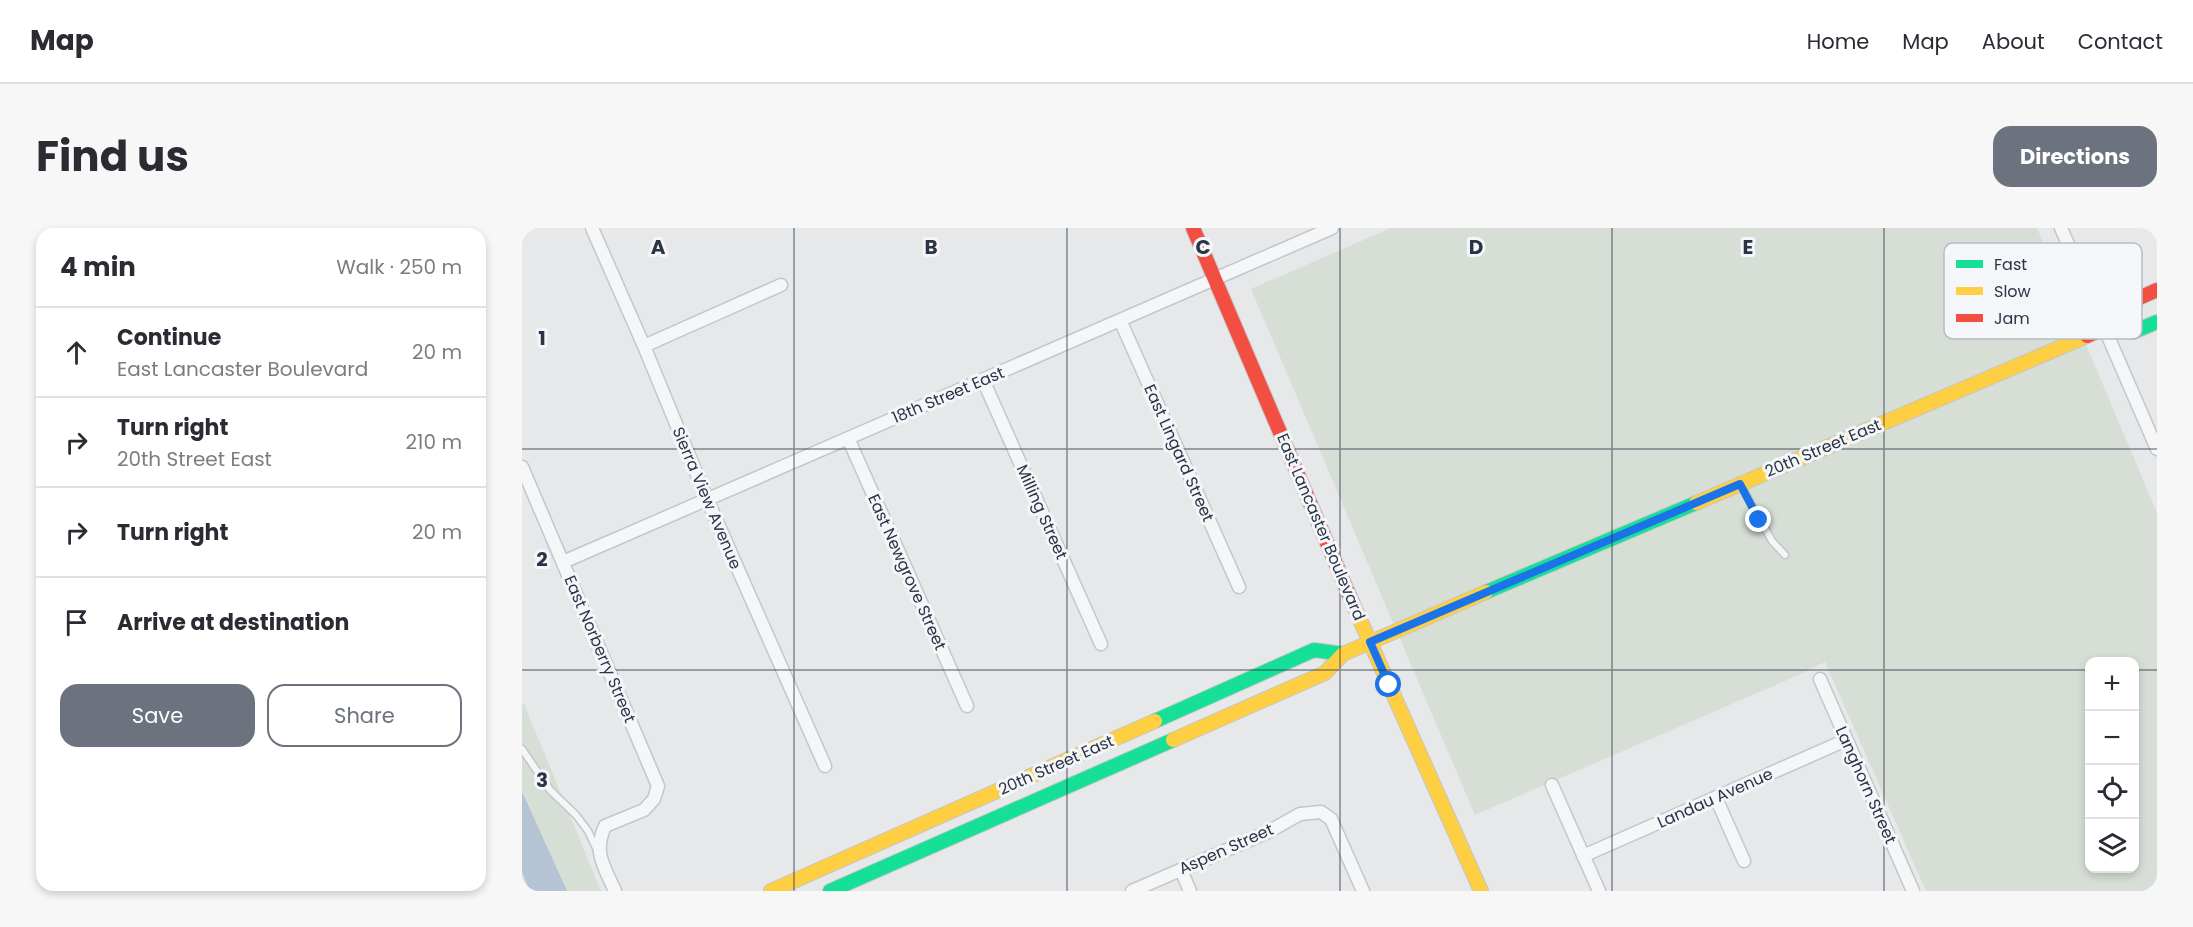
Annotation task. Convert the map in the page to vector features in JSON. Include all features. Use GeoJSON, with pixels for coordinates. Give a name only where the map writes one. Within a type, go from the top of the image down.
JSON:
{"type":"FeatureCollection","features":[{"type":"Feature","properties":{"kind":"main road","name":"East Lancaster Boulevard"},"geometry":{"type":"LineString","coordinates":[[1193,228],[1370,642],[1481,891]]}},
{"type":"Feature","properties":{"kind":"main road","name":"20th Street East"},"geometry":{"type":"LineString","coordinates":[[2142,297],[2157,290]]}},
{"type":"Feature","properties":{"kind":"main road","name":"20th Street East"},"geometry":{"type":"LineString","coordinates":[[2142,328],[2157,322]]}},
{"type":"Feature","properties":{"kind":"main road","name":"20th Street East"},"geometry":{"type":"LineString","coordinates":[[830,891],[1325,673],[1342,654],[2079,339]]}},
{"type":"Feature","properties":{"kind":"main road","name":"20th Street East"},"geometry":{"type":"LineString","coordinates":[[771,891],[1314,650],[1342,654]]}},
{"type":"Feature","properties":{"kind":"street","name":"Sierra View Avenue"},"geometry":{"type":"LineString","coordinates":[[592,228],[707,499],[825,766]]}},
{"type":"Feature","properties":{"kind":"street","name":"18th Street East"},"geometry":{"type":"LineString","coordinates":[[563,562],[1215,279],[1313,232],[1332,228]]}},
{"type":"Feature","properties":{"kind":"street"},"geometry":{"type":"LineString","coordinates":[[2061,228],[2068,243]]}},
{"type":"Feature","properties":{"kind":"street"},"geometry":{"type":"LineString","coordinates":[[644,346],[781,285]]}},
{"type":"Feature","properties":{"kind":"street","name":"East Lingard Street"},"geometry":{"type":"LineString","coordinates":[[1120,320],[1239,587]]}},
{"type":"Feature","properties":{"kind":"street"},"geometry":{"type":"LineString","coordinates":[[2110,339],[2157,449]]}},
{"type":"Feature","properties":{"kind":"street","name":"Milling Street"},"geometry":{"type":"LineString","coordinates":[[983,380],[1101,644]]}},
{"type":"Feature","properties":{"kind":"street","name":"East Newgrove Street"},"geometry":{"type":"LineString","coordinates":[[848,438],[967,706]]}},
{"type":"Feature","properties":{"kind":"street","name":"East Norberry Street"},"geometry":{"type":"LineString","coordinates":[[522,467],[658,786],[654,799],[644,810],[605,826],[599,839],[599,854]]}},
{"type":"Feature","properties":{"kind":"street","name":"Langhorn Street"},"geometry":{"type":"LineString","coordinates":[[1820,679],[1913,891]]}},
{"type":"Feature","properties":{"kind":"street","name":"Landau Avenue"},"geometry":{"type":"LineString","coordinates":[[1583,856],[1846,740]]}},
{"type":"Feature","properties":{"kind":"street"},"geometry":{"type":"LineString","coordinates":[[1552,786],[1599,891]]}},
{"type":"Feature","properties":{"kind":"street"},"geometry":{"type":"LineString","coordinates":[[1716,798],[1744,861]]}},
{"type":"Feature","properties":{"kind":"street","name":"Aspen Street"},"geometry":{"type":"LineString","coordinates":[[1132,891],[1268,832],[1300,814],[1321,812],[1331,819],[1363,891]]}},
{"type":"Feature","properties":{"kind":"street"},"geometry":{"type":"LineString","coordinates":[[599,854],[615,891]]}},
{"type":"Feature","properties":{"kind":"street"},"geometry":{"type":"LineString","coordinates":[[1180,870],[1190,891]]}},
{"type":"Feature","properties":{"kind":"lane"},"geometry":{"type":"LineString","coordinates":[[1740,484],[1772,541],[1785,555]]}},
{"type":"Feature","properties":{"kind":"lane"},"geometry":{"type":"LineString","coordinates":[[522,749],[550,790],[576,815],[588,831],[599,854]]}},
{"type":"Feature","properties":{"kind":"shaded area"},"geometry":{"type":"Polygon","coordinates":[[[1391,228],[2037,228],[2043,243],[1944,243],[1944,339],[2084,339],[2157,513],[2157,891],[1926,891],[1825,662],[1475,815],[1251,289],[1391,228]]]}},
{"type":"Feature","properties":{"kind":"shaded area"},"geometry":{"type":"Polygon","coordinates":[[[524,704],[601,891],[522,891],[522,705],[524,704]]]}},
{"type":"Feature","properties":{"kind":"water"},"geometry":{"type":"Polygon","coordinates":[[[522,793],[567,891],[530,891],[522,872],[522,793]]]}},
{"type":"Feature","properties":{"kind":"traffic: fast"},"geometry":{"type":"LineString","coordinates":[[2142,328],[2157,322]]}},
{"type":"Feature","properties":{"kind":"traffic: fast"},"geometry":{"type":"LineString","coordinates":[[1486,592],[1696,503]]}},
{"type":"Feature","properties":{"kind":"traffic: fast"},"geometry":{"type":"LineString","coordinates":[[1155,721],[1314,650],[1343,654]]}},
{"type":"Feature","properties":{"kind":"traffic: fast"},"geometry":{"type":"LineString","coordinates":[[830,891],[1173,740]]}},
{"type":"Feature","properties":{"kind":"traffic: slow"},"geometry":{"type":"LineString","coordinates":[[1696,503],[2080,339]]}},
{"type":"Feature","properties":{"kind":"traffic: slow"},"geometry":{"type":"LineString","coordinates":[[1173,740],[1325,673],[1343,654],[1486,592]]}},
{"type":"Feature","properties":{"kind":"traffic: slow"},"geometry":{"type":"LineString","coordinates":[[1353,604],[1481,891]]}},
{"type":"Feature","properties":{"kind":"traffic: slow"},"geometry":{"type":"LineString","coordinates":[[771,891],[1155,721]]}},
{"type":"Feature","properties":{"kind":"traffic: jam"},"geometry":{"type":"LineString","coordinates":[[1193,228],[1353,604]]}},
{"type":"Feature","properties":{"kind":"traffic: jam"},"geometry":{"type":"LineString","coordinates":[[2142,297],[2157,290]]}},
{"type":"Feature","properties":{"kind":"route"},"geometry":{"type":"LineString","coordinates":[[1389,685],[1370,642],[1740,484],[1759,520]]}}]}
